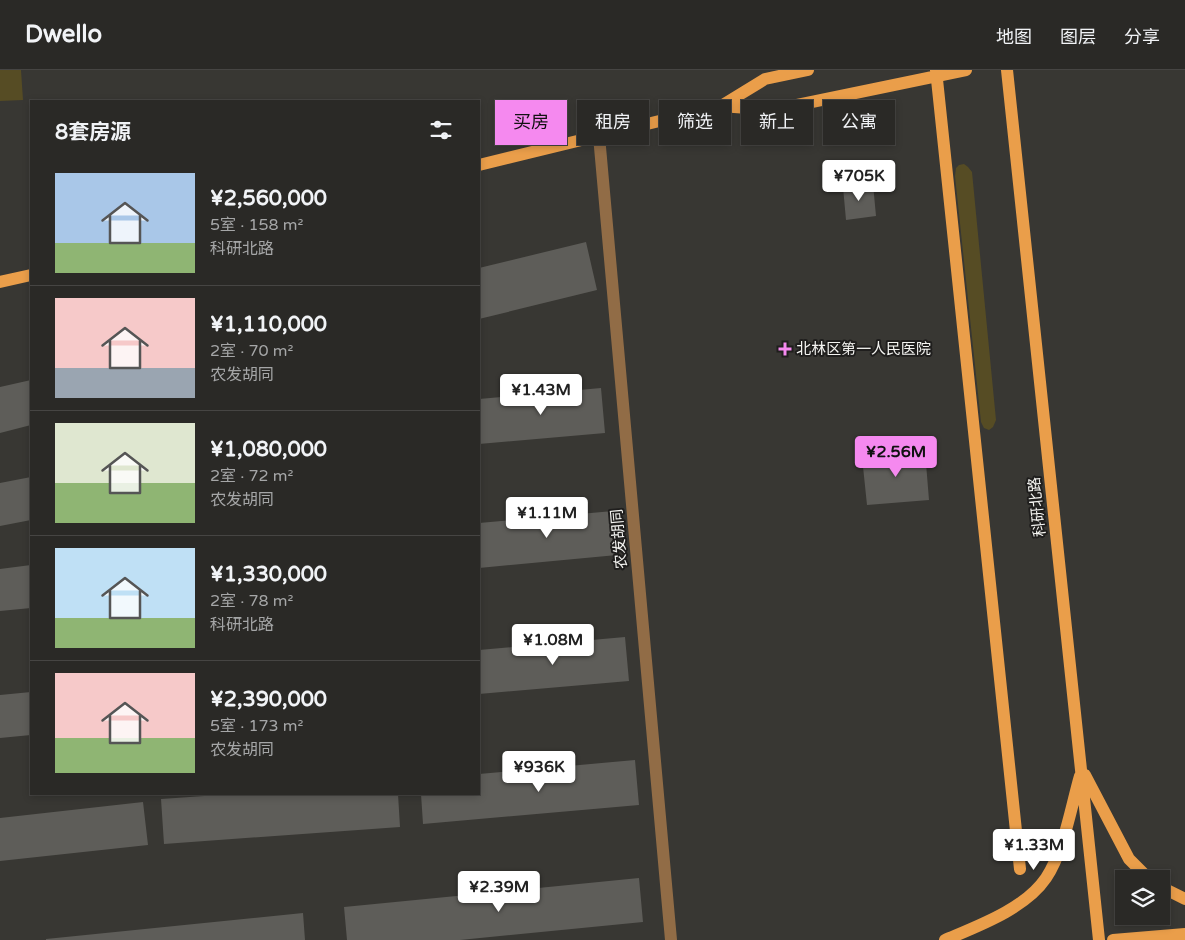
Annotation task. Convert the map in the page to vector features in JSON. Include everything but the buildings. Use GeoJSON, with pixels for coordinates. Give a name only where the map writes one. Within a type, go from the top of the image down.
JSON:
{"type":"FeatureCollection","features":[{"type":"Feature","properties":{"kind":"main road"},"geometry":{"type":"LineString","coordinates":[[731,100],[765,79],[808,70]]}},
{"type":"Feature","properties":{"kind":"main road"},"geometry":{"type":"LineString","coordinates":[[731,107],[774,110],[936,73],[966,70]]}},
{"type":"Feature","properties":{"kind":"main road","name":"科研北路"},"geometry":{"type":"LineString","coordinates":[[1007,70],[1099,940]]}},
{"type":"Feature","properties":{"kind":"main road"},"geometry":{"type":"LineString","coordinates":[[936,73],[1020,869]]}},
{"type":"Feature","properties":{"kind":"main road"},"geometry":{"type":"LineString","coordinates":[[480,165],[577,141]]}},
{"type":"Feature","properties":{"kind":"main road"},"geometry":{"type":"LineString","coordinates":[[0,282],[30,275]]}},
{"type":"Feature","properties":{"kind":"main road"},"geometry":{"type":"LineString","coordinates":[[1082,769],[1129,859],[1140,870]]}},
{"type":"Feature","properties":{"kind":"main road"},"geometry":{"type":"LineString","coordinates":[[945,940],[1004,914],[1030,896],[1046,878],[1061,845],[1082,769]]}},
{"type":"Feature","properties":{"kind":"main road"},"geometry":{"type":"LineString","coordinates":[[1170,892],[1185,899]]}},
{"type":"Feature","properties":{"kind":"main road"},"geometry":{"type":"LineString","coordinates":[[1113,940],[1185,934]]}},
{"type":"Feature","properties":{"kind":"street","name":"农发胡同"},"geometry":{"type":"LineString","coordinates":[[599,145],[671,940]]}},
{"type":"Feature","properties":{"kind":"shaded area"},"geometry":{"type":"Polygon","coordinates":[[[0,70],[21,70],[23,100],[0,101],[0,70]]]}},
{"type":"Feature","properties":{"kind":"shaded area"},"geometry":{"type":"Polygon","coordinates":[[[964,164],[972,172],[996,420],[993,427],[989,430],[984,428],[981,422],[955,176],[956,168],[964,164]]]}},
{"type":"Feature","properties":{"kind":"place","name":"北林区第一人民医院"},"geometry":{"type":"Point","coordinates":[785,349]}}]}
